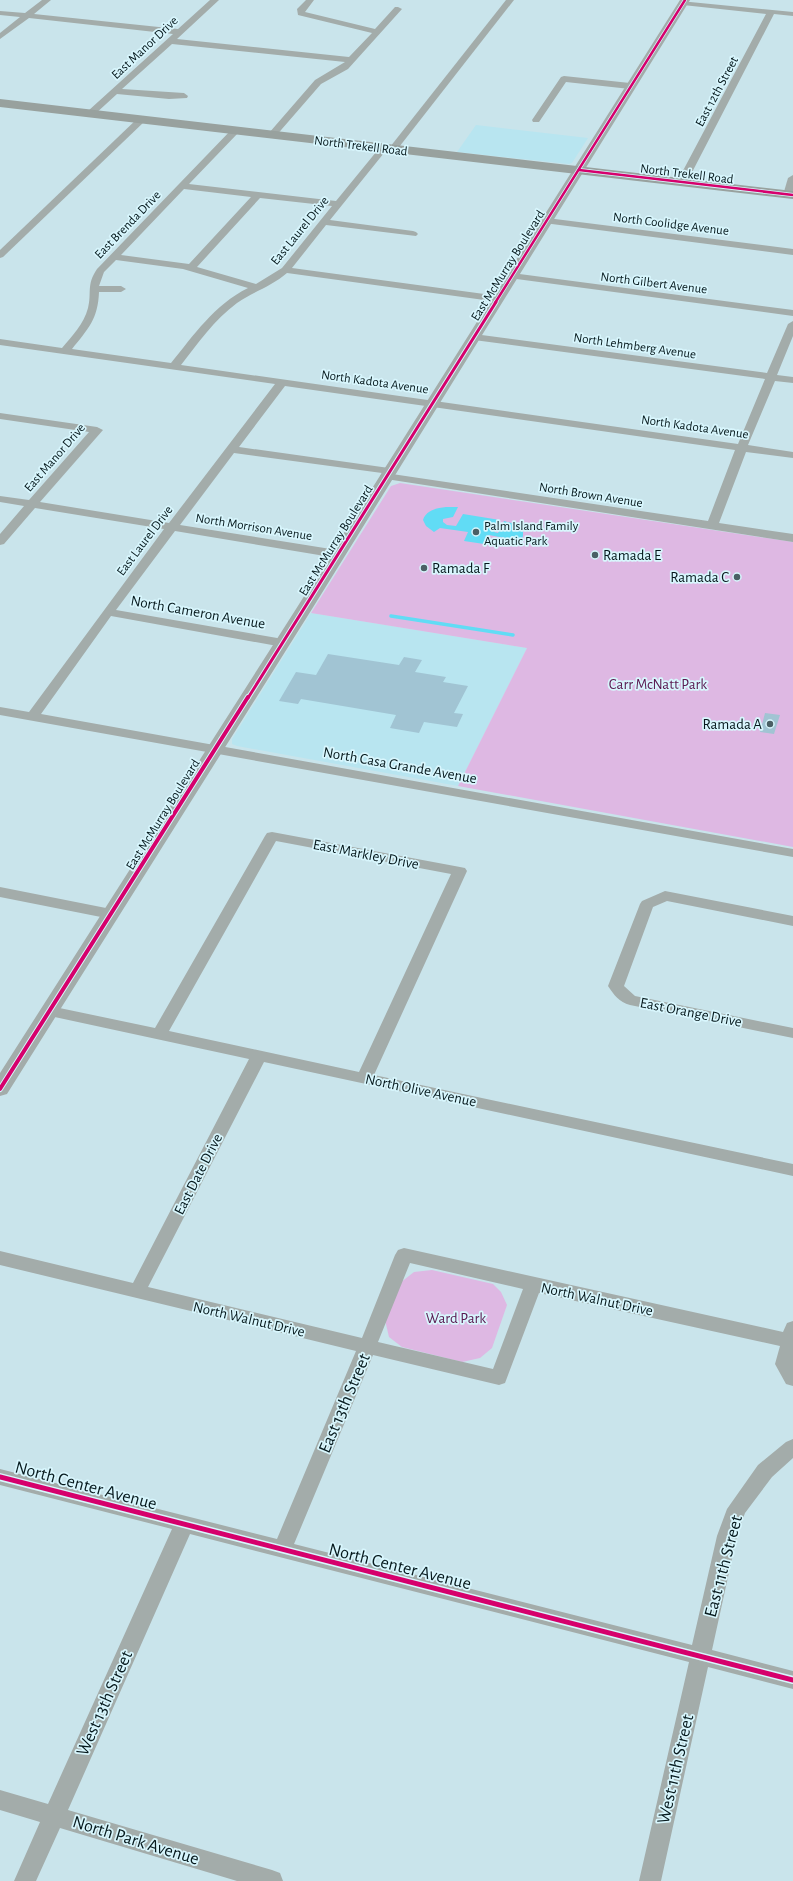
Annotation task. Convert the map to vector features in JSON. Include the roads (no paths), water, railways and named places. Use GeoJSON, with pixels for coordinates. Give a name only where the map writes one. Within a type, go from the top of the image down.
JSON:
{"type":"FeatureCollection","features":[{"type":"Feature","properties":{"kind":"main road","name":"North Trekell Road"},"geometry":{"type":"LineString","coordinates":[[0,103],[790,195]]}},
{"type":"Feature","properties":{"kind":"street"},"geometry":{"type":"LineString","coordinates":[[0,37],[47,0]]}},
{"type":"Feature","properties":{"kind":"street","name":"East Manor Drive"},"geometry":{"type":"LineString","coordinates":[[91,113],[117,91],[215,0]]}},
{"type":"Feature","properties":{"kind":"street"},"geometry":{"type":"LineString","coordinates":[[310,0],[301,10],[302,13],[377,32]]}},
{"type":"Feature","properties":{"kind":"street","name":"East Laurel Drive"},"geometry":{"type":"LineString","coordinates":[[174,366],[222,310],[234,301],[277,278],[285,270],[338,204],[388,148],[510,0]]}},
{"type":"Feature","properties":{"kind":"street"},"geometry":{"type":"LineString","coordinates":[[684,2],[793,14]]}},
{"type":"Feature","properties":{"kind":"street","name":"East McMurray Boulevard"},"geometry":{"type":"LineString","coordinates":[[0,1089],[216,748],[387,474],[499,299],[630,86],[684,2]]}},
{"type":"Feature","properties":{"kind":"street"},"geometry":{"type":"LineString","coordinates":[[272,135],[318,82],[345,68],[398,9]]}},
{"type":"Feature","properties":{"kind":"street"},"geometry":{"type":"LineString","coordinates":[[0,12],[181,32]]}},
{"type":"Feature","properties":{"kind":"street","name":"East 12th Street"},"geometry":{"type":"LineString","coordinates":[[682,182],[772,12]]}},
{"type":"Feature","properties":{"kind":"street"},"geometry":{"type":"LineString","coordinates":[[171,40],[352,60]]}},
{"type":"Feature","properties":{"kind":"street"},"geometry":{"type":"LineString","coordinates":[[223,57],[233,47]]}},
{"type":"Feature","properties":{"kind":"street"},"geometry":{"type":"LineString","coordinates":[[536,120],[564,79],[630,86]]}},
{"type":"Feature","properties":{"kind":"street"},"geometry":{"type":"LineString","coordinates":[[117,91],[184,96]]}},
{"type":"Feature","properties":{"kind":"street"},"geometry":{"type":"LineString","coordinates":[[0,255],[142,119]]}},
{"type":"Feature","properties":{"kind":"street","name":"East Brenda Drive"},"geometry":{"type":"LineString","coordinates":[[65,351],[84,328],[93,308],[94,289],[100,271],[236,130]]}},
{"type":"Feature","properties":{"kind":"street"},"geometry":{"type":"LineString","coordinates":[[790,195],[793,178]]}},
{"type":"Feature","properties":{"kind":"street"},"geometry":{"type":"LineString","coordinates":[[182,186],[338,204]]}},
{"type":"Feature","properties":{"kind":"street"},"geometry":{"type":"LineString","coordinates":[[190,269],[258,195]]}},
{"type":"Feature","properties":{"kind":"street","name":"North Coolidge Avenue"},"geometry":{"type":"LineString","coordinates":[[547,221],[793,252]]}},
{"type":"Feature","properties":{"kind":"street"},"geometry":{"type":"LineString","coordinates":[[323,222],[413,234]]}},
{"type":"Feature","properties":{"kind":"street"},"geometry":{"type":"LineString","coordinates":[[114,257],[190,269],[258,288]]}},
{"type":"Feature","properties":{"kind":"street"},"geometry":{"type":"LineString","coordinates":[[285,270],[499,299]]}},
{"type":"Feature","properties":{"kind":"street","name":"North Gilbert Avenue"},"geometry":{"type":"LineString","coordinates":[[512,276],[793,313]]}},
{"type":"Feature","properties":{"kind":"street"},"geometry":{"type":"LineString","coordinates":[[94,289],[121,289]]}},
{"type":"Feature","properties":{"kind":"street"},"geometry":{"type":"LineString","coordinates":[[712,526],[742,447],[793,324]]}},
{"type":"Feature","properties":{"kind":"street","name":"North Lehmberg Avenue"},"geometry":{"type":"LineString","coordinates":[[474,337],[793,380]]}},
{"type":"Feature","properties":{"kind":"street","name":"North Kadota Avenue"},"geometry":{"type":"LineString","coordinates":[[0,342],[793,455]]}},
{"type":"Feature","properties":{"kind":"street","name":"East Laurel Drive"},"geometry":{"type":"LineString","coordinates":[[32,717],[172,526],[282,382]]}},
{"type":"Feature","properties":{"kind":"street","name":"East Manor Drive"},"geometry":{"type":"LineString","coordinates":[[0,416],[97,430],[0,541]]}},
{"type":"Feature","properties":{"kind":"street","name":"North Brown Avenue"},"geometry":{"type":"LineString","coordinates":[[231,448],[793,538]]}},
{"type":"Feature","properties":{"kind":"street","name":"North Morrison Avenue"},"geometry":{"type":"LineString","coordinates":[[0,499],[337,554]]}},
{"type":"Feature","properties":{"kind":"street","name":"North Cameron Avenue"},"geometry":{"type":"LineString","coordinates":[[108,612],[282,642]]}},
{"type":"Feature","properties":{"kind":"street","name":"North Casa Grande Avenue"},"geometry":{"type":"LineString","coordinates":[[0,711],[216,748],[793,853]]}},
{"type":"Feature","properties":{"kind":"street","name":"East Markley Drive"},"geometry":{"type":"LineString","coordinates":[[159,1034],[272,836],[460,871],[364,1078]]}},
{"type":"Feature","properties":{"kind":"street"},"geometry":{"type":"LineString","coordinates":[[0,892],[111,914]]}},
{"type":"Feature","properties":{"kind":"street","name":"East Orange Drive"},"geometry":{"type":"LineString","coordinates":[[793,921],[665,896],[647,904],[616,986],[620,994],[630,1000],[793,1033]]}},
{"type":"Feature","properties":{"kind":"street","name":"North Olive Avenue"},"geometry":{"type":"LineString","coordinates":[[50,1011],[793,1170]]}},
{"type":"Feature","properties":{"kind":"street","name":"East Date Drive"},"geometry":{"type":"LineString","coordinates":[[137,1292],[259,1056]]}},
{"type":"Feature","properties":{"kind":"street","name":"North Walnut Drive"},"geometry":{"type":"LineString","coordinates":[[404,1255],[533,1285],[792,1337]]}},
{"type":"Feature","properties":{"kind":"street","name":"East 13th Street"},"geometry":{"type":"LineString","coordinates":[[282,1550],[404,1255]]}},
{"type":"Feature","properties":{"kind":"street","name":"North Walnut Drive"},"geometry":{"type":"LineString","coordinates":[[0,1258],[499,1378],[533,1285]]}},
{"type":"Feature","properties":{"kind":"street"},"geometry":{"type":"LineString","coordinates":[[792,1337],[784,1364],[793,1379]]}},
{"type":"Feature","properties":{"kind":"street","name":"East 11th Street"},"geometry":{"type":"LineString","coordinates":[[701,1657],[727,1536],[737,1509],[764,1471],[793,1447]]}},
{"type":"Feature","properties":{"kind":"street","name":"North Center Avenue"},"geometry":{"type":"LineString","coordinates":[[0,1477],[793,1680]]}},
{"type":"Feature","properties":{"kind":"street","name":"West 13th Street"},"geometry":{"type":"LineString","coordinates":[[25,1881],[184,1525]]}},
{"type":"Feature","properties":{"kind":"street","name":"West 11th Street"},"geometry":{"type":"LineString","coordinates":[[650,1881],[701,1657]]}},
{"type":"Feature","properties":{"kind":"street","name":"North Park Avenue"},"geometry":{"type":"LineString","coordinates":[[0,1800],[272,1881]]}},
{"type":"Feature","properties":{"kind":"water"},"geometry":{"type":"Polygon","coordinates":[[[446,507],[458,507],[453,517],[443,519],[443,522],[447,525],[456,526],[463,514],[500,520],[494,532],[498,533],[504,521],[515,524],[523,530],[521,541],[489,535],[484,544],[464,541],[468,532],[440,528],[434,532],[426,526],[423,520],[424,517],[432,510],[446,507]]]}},
{"type":"Feature","properties":{"kind":"waterway"},"geometry":{"type":"LineString","coordinates":[[391,616],[513,635]]}},
{"type":"Feature","properties":{"kind":"place","name":"Palm Island Family Aquatic Park"},"geometry":{"type":"Point","coordinates":[476,532]}},
{"type":"Feature","properties":{"kind":"place","name":"Ramada E"},"geometry":{"type":"Point","coordinates":[595,555]}},
{"type":"Feature","properties":{"kind":"place","name":"Ramada F"},"geometry":{"type":"Point","coordinates":[424,568]}},
{"type":"Feature","properties":{"kind":"place","name":"Ramada C"},"geometry":{"type":"Point","coordinates":[737,577]}},
{"type":"Feature","properties":{"kind":"place","name":"Ramada A"},"geometry":{"type":"Point","coordinates":[770,724]}},
{"type":"Feature","properties":{"kind":"park label","name":"Carr McNatt Park"},"geometry":{"type":"Point","coordinates":[658,684]}},
{"type":"Feature","properties":{"kind":"park label","name":"Ward Park"},"geometry":{"type":"Point","coordinates":[456,1318]}}]}
